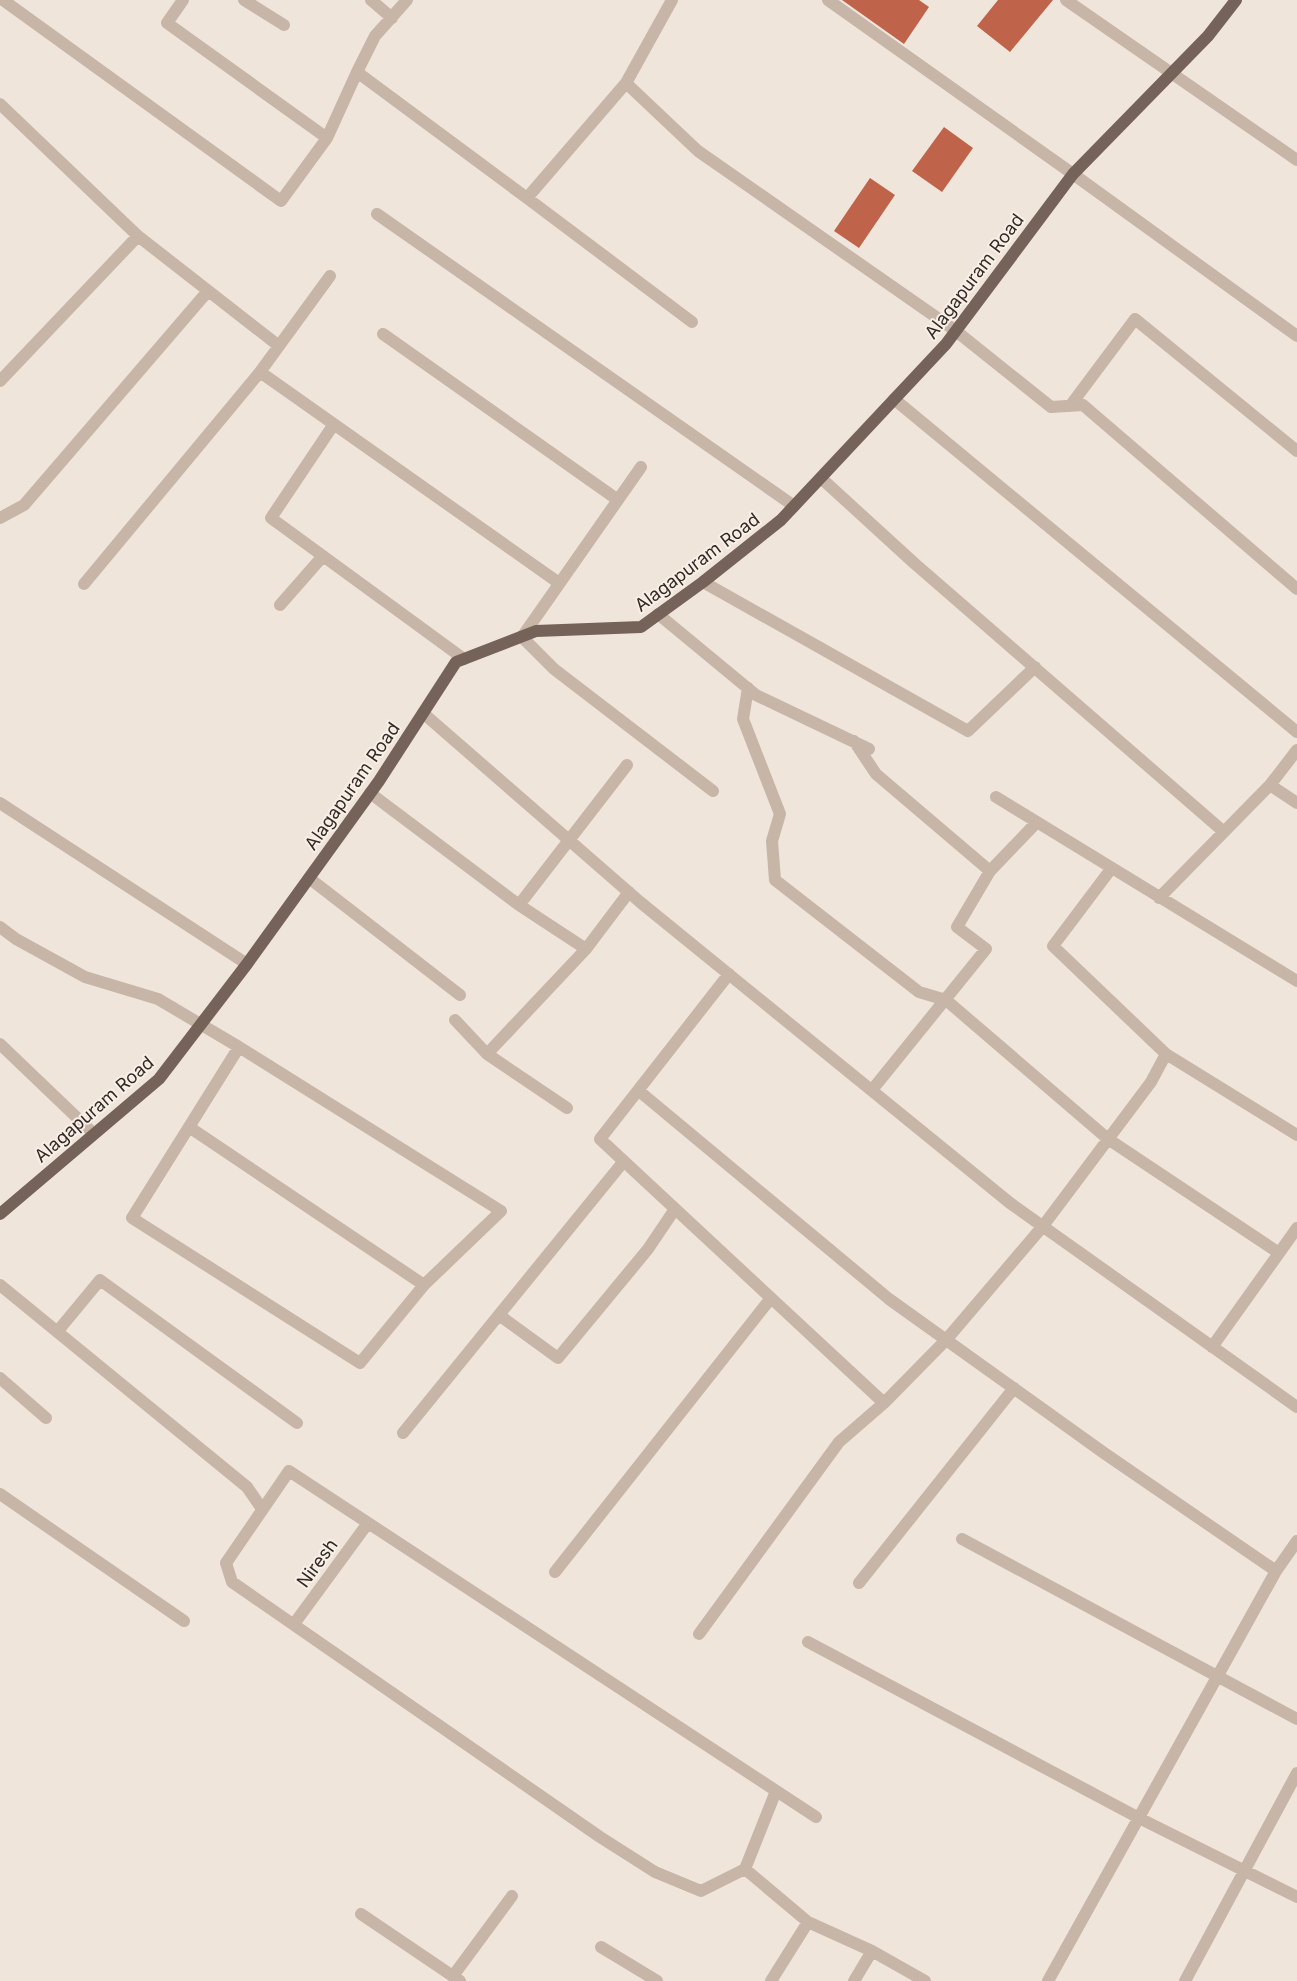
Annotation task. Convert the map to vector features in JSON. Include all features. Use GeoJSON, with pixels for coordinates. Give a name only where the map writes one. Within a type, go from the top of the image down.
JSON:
{"type":"FeatureCollection","features":[{"type":"Feature","properties":{"kind":"main road","name":"Alagapuram Road"},"geometry":{"type":"LineString","coordinates":[[0,1214],[93,1133],[159,1079],[247,964],[370,794],[456,662],[536,631],[641,627],[703,582],[781,520],[956,331],[1073,174],[1208,36],[1236,0]]}},
{"type":"Feature","properties":{"kind":"street"},"geometry":{"type":"LineString","coordinates":[[3,0],[281,201],[327,138],[357,72],[376,36],[407,0]]}},
{"type":"Feature","properties":{"kind":"street"},"geometry":{"type":"LineString","coordinates":[[183,0],[167,23],[327,138]]}},
{"type":"Feature","properties":{"kind":"street"},"geometry":{"type":"LineString","coordinates":[[244,0],[284,25]]}},
{"type":"Feature","properties":{"kind":"street"},"geometry":{"type":"LineString","coordinates":[[371,0],[392,18]]}},
{"type":"Feature","properties":{"kind":"street"},"geometry":{"type":"LineString","coordinates":[[526,198],[626,83],[672,0]]}},
{"type":"Feature","properties":{"kind":"street"},"geometry":{"type":"LineString","coordinates":[[828,0],[1297,336]]}},
{"type":"Feature","properties":{"kind":"street"},"geometry":{"type":"LineString","coordinates":[[1066,0],[1297,160]]}},
{"type":"Feature","properties":{"kind":"street"},"geometry":{"type":"LineString","coordinates":[[357,72],[692,322]]}},
{"type":"Feature","properties":{"kind":"street"},"geometry":{"type":"LineString","coordinates":[[626,83],[698,151],[956,331],[1051,406],[1083,406],[1297,589]]}},
{"type":"Feature","properties":{"kind":"street"},"geometry":{"type":"LineString","coordinates":[[0,104],[138,236],[279,346]]}},
{"type":"Feature","properties":{"kind":"street"},"geometry":{"type":"LineString","coordinates":[[377,214],[794,506]]}},
{"type":"Feature","properties":{"kind":"street"},"geometry":{"type":"LineString","coordinates":[[0,381],[138,236]]}},
{"type":"Feature","properties":{"kind":"street"},"geometry":{"type":"LineString","coordinates":[[84,584],[260,372],[330,276]]}},
{"type":"Feature","properties":{"kind":"street"},"geometry":{"type":"LineString","coordinates":[[0,518],[24,505],[208,291]]}},
{"type":"Feature","properties":{"kind":"street"},"geometry":{"type":"LineString","coordinates":[[1070,406],[1135,319],[1297,451]]}},
{"type":"Feature","properties":{"kind":"street"},"geometry":{"type":"LineString","coordinates":[[383,334],[618,500]]}},
{"type":"Feature","properties":{"kind":"street"},"geometry":{"type":"LineString","coordinates":[[260,372],[559,583]]}},
{"type":"Feature","properties":{"kind":"street"},"geometry":{"type":"LineString","coordinates":[[894,399],[1297,732]]}},
{"type":"Feature","properties":{"kind":"street"},"geometry":{"type":"LineString","coordinates":[[334,424],[271,518],[464,659]]}},
{"type":"Feature","properties":{"kind":"street"},"geometry":{"type":"LineString","coordinates":[[641,466],[522,637],[554,669],[713,790]]}},
{"type":"Feature","properties":{"kind":"street"},"geometry":{"type":"LineString","coordinates":[[821,478],[914,563],[1224,832]]}},
{"type":"Feature","properties":{"kind":"street"},"geometry":{"type":"LineString","coordinates":[[280,605],[323,556]]}},
{"type":"Feature","properties":{"kind":"street"},"geometry":{"type":"LineString","coordinates":[[703,582],[968,731],[1035,667]]}},
{"type":"Feature","properties":{"kind":"street"},"geometry":{"type":"LineString","coordinates":[[658,614],[756,695],[869,748]]}},
{"type":"Feature","properties":{"kind":"street"},"geometry":{"type":"LineString","coordinates":[[748,688],[743,719],[780,814],[772,841],[775,880],[919,992],[946,1000],[1108,1139],[1279,1254]]}},
{"type":"Feature","properties":{"kind":"street"},"geometry":{"type":"LineString","coordinates":[[423,713],[629,892],[1010,1202],[1297,1407]]}},
{"type":"Feature","properties":{"kind":"street"},"geometry":{"type":"LineString","coordinates":[[854,741],[876,774],[990,871]]}},
{"type":"Feature","properties":{"kind":"street"},"geometry":{"type":"LineString","coordinates":[[1159,898],[1270,785],[1297,750]]}},
{"type":"Feature","properties":{"kind":"street"},"geometry":{"type":"LineString","coordinates":[[519,905],[627,765]]}},
{"type":"Feature","properties":{"kind":"street"},"geometry":{"type":"LineString","coordinates":[[1270,785],[1297,803]]}},
{"type":"Feature","properties":{"kind":"street"},"geometry":{"type":"LineString","coordinates":[[370,794],[519,905],[586,948]]}},
{"type":"Feature","properties":{"kind":"street"},"geometry":{"type":"LineString","coordinates":[[996,796],[1159,898],[1297,981]]}},
{"type":"Feature","properties":{"kind":"street"},"geometry":{"type":"LineString","coordinates":[[0,803],[247,964]]}},
{"type":"Feature","properties":{"kind":"street"},"geometry":{"type":"LineString","coordinates":[[872,1090],[986,949],[958,927],[990,871],[1037,822]]}},
{"type":"Feature","properties":{"kind":"street"},"geometry":{"type":"LineString","coordinates":[[1112,869],[1053,946],[1166,1054],[1297,1135]]}},
{"type":"Feature","properties":{"kind":"street"},"geometry":{"type":"LineString","coordinates":[[309,878],[460,995]]}},
{"type":"Feature","properties":{"kind":"street"},"geometry":{"type":"LineString","coordinates":[[487,1054],[586,948],[629,892]]}},
{"type":"Feature","properties":{"kind":"street"},"geometry":{"type":"LineString","coordinates":[[0,927],[16,939],[84,977],[158,999],[239,1047],[501,1211],[424,1285],[360,1363],[132,1218],[239,1047]]}},
{"type":"Feature","properties":{"kind":"street"},"geometry":{"type":"LineString","coordinates":[[729,974],[600,1139],[884,1403]]}},
{"type":"Feature","properties":{"kind":"street"},"geometry":{"type":"LineString","coordinates":[[455,1020],[487,1054],[567,1108]]}},
{"type":"Feature","properties":{"kind":"street"},"geometry":{"type":"LineString","coordinates":[[0,1044],[93,1133]]}},
{"type":"Feature","properties":{"kind":"street"},"geometry":{"type":"LineString","coordinates":[[699,1634],[839,1442],[884,1403],[946,1340],[1043,1226],[1151,1082],[1166,1054]]}},
{"type":"Feature","properties":{"kind":"street"},"geometry":{"type":"LineString","coordinates":[[639,1090],[889,1298],[1276,1571]]}},
{"type":"Feature","properties":{"kind":"street"},"geometry":{"type":"LineString","coordinates":[[189,1127],[424,1285]]}},
{"type":"Feature","properties":{"kind":"street"},"geometry":{"type":"LineString","coordinates":[[403,1433],[624,1161]]}},
{"type":"Feature","properties":{"kind":"street"},"geometry":{"type":"LineString","coordinates":[[499,1315],[558,1358],[648,1248],[675,1208]]}},
{"type":"Feature","properties":{"kind":"street"},"geometry":{"type":"LineString","coordinates":[[1212,1347],[1297,1228]]}},
{"type":"Feature","properties":{"kind":"street"},"geometry":{"type":"LineString","coordinates":[[57,1332],[100,1280],[298,1422]]}},
{"type":"Feature","properties":{"kind":"street"},"geometry":{"type":"LineString","coordinates":[[0,1285],[247,1487],[262,1509]]}},
{"type":"Feature","properties":{"kind":"street"},"geometry":{"type":"LineString","coordinates":[[555,1572],[771,1298]]}},
{"type":"Feature","properties":{"kind":"street"},"geometry":{"type":"LineString","coordinates":[[0,1378],[46,1418]]}},
{"type":"Feature","properties":{"kind":"street"},"geometry":{"type":"LineString","coordinates":[[858,1583],[1014,1388]]}},
{"type":"Feature","properties":{"kind":"street"},"geometry":{"type":"LineString","coordinates":[[776,1791],[745,1869],[701,1891],[655,1872],[600,1837],[232,1582],[226,1562],[289,1471],[816,1817]]}},
{"type":"Feature","properties":{"kind":"street"},"geometry":{"type":"LineString","coordinates":[[0,1494],[184,1620]]}},
{"type":"Feature","properties":{"kind":"street","name":"Niresh"},"geometry":{"type":"LineString","coordinates":[[294,1624],[368,1522]]}},
{"type":"Feature","properties":{"kind":"street"},"geometry":{"type":"LineString","coordinates":[[962,1539],[1297,1719]]}},
{"type":"Feature","properties":{"kind":"street"},"geometry":{"type":"LineString","coordinates":[[1048,1981],[1276,1571],[1297,1540]]}},
{"type":"Feature","properties":{"kind":"street"},"geometry":{"type":"LineString","coordinates":[[808,1642],[1139,1818],[1297,1897]]}},
{"type":"Feature","properties":{"kind":"street"},"geometry":{"type":"LineString","coordinates":[[1185,1981],[1297,1773]]}},
{"type":"Feature","properties":{"kind":"street"},"geometry":{"type":"LineString","coordinates":[[745,1869],[808,1922],[872,1951],[925,1981]]}},
{"type":"Feature","properties":{"kind":"street"},"geometry":{"type":"LineString","coordinates":[[361,1914],[457,1979],[512,1896]]}},
{"type":"Feature","properties":{"kind":"street"},"geometry":{"type":"LineString","coordinates":[[771,1981],[808,1922]]}},
{"type":"Feature","properties":{"kind":"street"},"geometry":{"type":"LineString","coordinates":[[601,1947],[658,1981]]}},
{"type":"Feature","properties":{"kind":"street"},"geometry":{"type":"LineString","coordinates":[[854,1981],[872,1951]]}},
{"type":"Feature","properties":{"kind":"building"},"geometry":{"type":"Polygon","coordinates":[[[842,0],[919,0],[929,7],[904,44],[842,0]]]}},
{"type":"Feature","properties":{"kind":"building"},"geometry":{"type":"Polygon","coordinates":[[[998,0],[1053,0],[1010,52],[977,26],[998,0]]]}},
{"type":"Feature","properties":{"kind":"building"},"geometry":{"type":"Polygon","coordinates":[[[944,127],[973,148],[942,192],[912,171],[944,127]]]}},
{"type":"Feature","properties":{"kind":"building"},"geometry":{"type":"Polygon","coordinates":[[[870,178],[895,195],[859,248],[834,231],[870,178]]]}}]}
